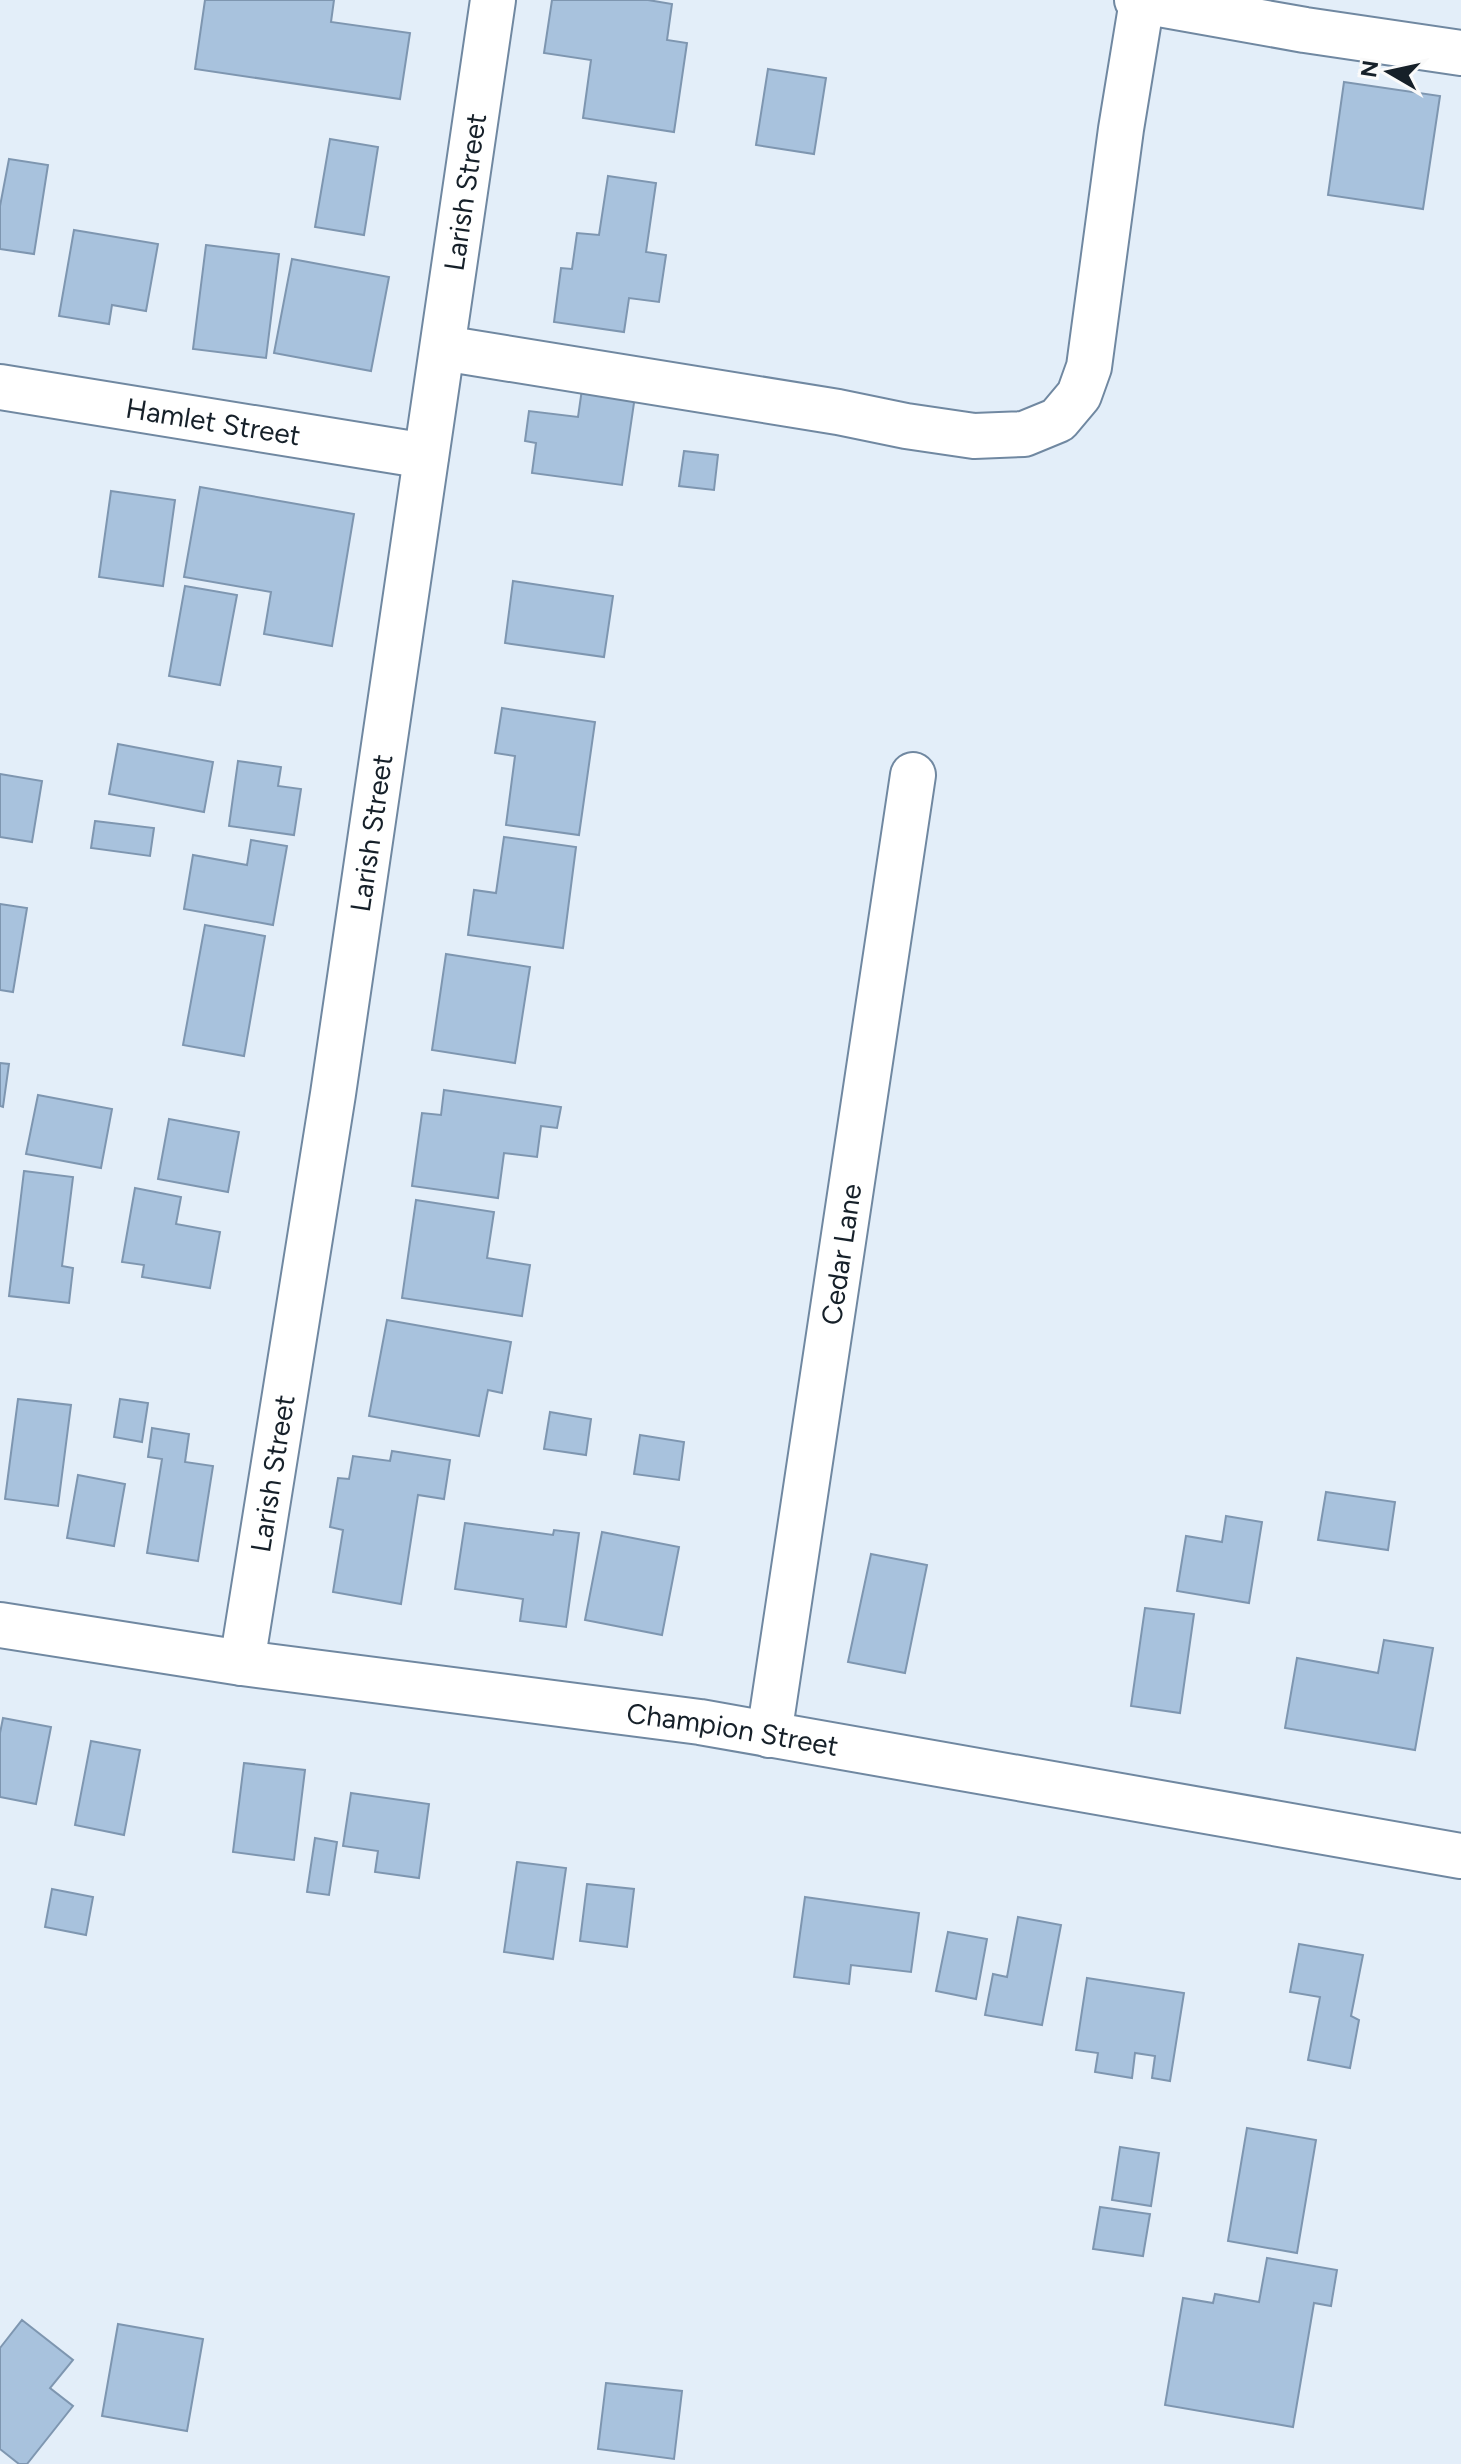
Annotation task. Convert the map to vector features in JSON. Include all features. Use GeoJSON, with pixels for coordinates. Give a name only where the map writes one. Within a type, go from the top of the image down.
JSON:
{"type":"FeatureCollection","features":[{"type":"Feature","properties":{"kind":"street","name":"Larish Street"},"geometry":{"type":"LineString","coordinates":[[242,1663],[392,701],[493,0]]}},
{"type":"Feature","properties":{"kind":"street"},"geometry":{"type":"LineString","coordinates":[[443,348],[824,409],[906,426],[974,436],[1024,434],[1058,420],[1079,395],[1089,367],[1140,0],[1305,30],[1461,53]]}},
{"type":"Feature","properties":{"kind":"street","name":"Hamlet Street"},"geometry":{"type":"LineString","coordinates":[[0,387],[426,456]]}},
{"type":"Feature","properties":{"kind":"street","name":"Cedar Lane"},"geometry":{"type":"LineString","coordinates":[[769,1735],[913,775]]}},
{"type":"Feature","properties":{"kind":"street","name":"Champion Street"},"geometry":{"type":"LineString","coordinates":[[0,1625],[242,1663],[684,1720],[1461,1856]]}},
{"type":"Feature","properties":{"kind":"building"},"geometry":{"type":"Polygon","coordinates":[[[205,0],[334,0],[331,22],[410,33],[400,99],[195,69],[205,0]]]}},
{"type":"Feature","properties":{"kind":"building"},"geometry":{"type":"Polygon","coordinates":[[[552,0],[648,0],[672,4],[667,40],[687,43],[674,132],[583,118],[591,60],[544,53],[552,0]]]}},
{"type":"Feature","properties":{"kind":"building"},"geometry":{"type":"Polygon","coordinates":[[[768,69],[826,78],[814,154],[756,145],[768,69]]]}},
{"type":"Feature","properties":{"kind":"building"},"geometry":{"type":"Polygon","coordinates":[[[1344,82],[1440,96],[1423,209],[1328,195],[1344,82]]]}},
{"type":"Feature","properties":{"kind":"building"},"geometry":{"type":"Polygon","coordinates":[[[330,139],[378,147],[364,235],[315,227],[330,139]]]}},
{"type":"Feature","properties":{"kind":"building"},"geometry":{"type":"Polygon","coordinates":[[[9,159],[48,165],[34,254],[0,249],[0,206],[9,159]]]}},
{"type":"Feature","properties":{"kind":"building"},"geometry":{"type":"Polygon","coordinates":[[[608,176],[656,183],[646,252],[666,255],[659,302],[629,298],[624,332],[554,322],[561,268],[572,269],[577,233],[599,235],[608,176]]]}},
{"type":"Feature","properties":{"kind":"building"},"geometry":{"type":"Polygon","coordinates":[[[74,230],[158,244],[146,311],[112,305],[109,324],[59,316],[74,230]]]}},
{"type":"Feature","properties":{"kind":"building"},"geometry":{"type":"Polygon","coordinates":[[[206,245],[279,254],[266,358],[193,349],[206,245]]]}},
{"type":"Feature","properties":{"kind":"building"},"geometry":{"type":"Polygon","coordinates":[[[292,259],[389,277],[371,371],[274,353],[292,259]]]}},
{"type":"Feature","properties":{"kind":"building"},"geometry":{"type":"Polygon","coordinates":[[[582,389],[635,396],[622,485],[532,473],[536,443],[525,441],[529,411],[578,417],[582,389]]]}},
{"type":"Feature","properties":{"kind":"building"},"geometry":{"type":"Polygon","coordinates":[[[684,451],[718,455],[714,490],[679,486],[684,451]]]}},
{"type":"Feature","properties":{"kind":"building"},"geometry":{"type":"Polygon","coordinates":[[[200,487],[354,514],[332,646],[264,634],[271,592],[184,577],[200,487]]]}},
{"type":"Feature","properties":{"kind":"building"},"geometry":{"type":"Polygon","coordinates":[[[111,491],[175,500],[163,586],[99,577],[111,491]]]}},
{"type":"Feature","properties":{"kind":"building"},"geometry":{"type":"Polygon","coordinates":[[[513,581],[613,596],[604,657],[505,643],[513,581]]]}},
{"type":"Feature","properties":{"kind":"building"},"geometry":{"type":"Polygon","coordinates":[[[185,586],[237,595],[220,685],[169,676],[185,586]]]}},
{"type":"Feature","properties":{"kind":"building"},"geometry":{"type":"Polygon","coordinates":[[[502,708],[595,722],[579,835],[506,825],[515,756],[495,753],[502,708]]]}},
{"type":"Feature","properties":{"kind":"building"},"geometry":{"type":"Polygon","coordinates":[[[118,744],[213,762],[204,812],[109,794],[118,744]]]}},
{"type":"Feature","properties":{"kind":"building"},"geometry":{"type":"Polygon","coordinates":[[[238,761],[281,767],[278,786],[301,789],[294,835],[229,826],[238,761]]]}},
{"type":"Feature","properties":{"kind":"building"},"geometry":{"type":"Polygon","coordinates":[[[0,774],[42,781],[32,842],[0,837],[0,774]]]}},
{"type":"Feature","properties":{"kind":"building"},"geometry":{"type":"Polygon","coordinates":[[[95,821],[154,828],[150,856],[91,848],[95,821]]]}},
{"type":"Feature","properties":{"kind":"building"},"geometry":{"type":"Polygon","coordinates":[[[504,837],[576,847],[563,948],[468,935],[474,890],[496,893],[504,837]]]}},
{"type":"Feature","properties":{"kind":"building"},"geometry":{"type":"Polygon","coordinates":[[[251,840],[287,846],[273,925],[184,909],[193,855],[247,865],[251,840]]]}},
{"type":"Feature","properties":{"kind":"building"},"geometry":{"type":"Polygon","coordinates":[[[0,904],[27,908],[13,992],[0,990],[0,904]]]}},
{"type":"Feature","properties":{"kind":"building"},"geometry":{"type":"Polygon","coordinates":[[[205,925],[265,936],[244,1056],[183,1045],[205,925]]]}},
{"type":"Feature","properties":{"kind":"building"},"geometry":{"type":"Polygon","coordinates":[[[446,954],[530,967],[515,1063],[432,1050],[446,954]]]}},
{"type":"Feature","properties":{"kind":"building"},"geometry":{"type":"Polygon","coordinates":[[[0,1063],[9,1064],[3,1107],[0,1106],[0,1063]]]}},
{"type":"Feature","properties":{"kind":"building"},"geometry":{"type":"Polygon","coordinates":[[[444,1090],[561,1107],[557,1128],[541,1126],[537,1157],[504,1153],[498,1198],[412,1186],[422,1113],[441,1115],[444,1090]]]}},
{"type":"Feature","properties":{"kind":"building"},"geometry":{"type":"Polygon","coordinates":[[[38,1095],[112,1109],[101,1168],[26,1154],[38,1095]]]}},
{"type":"Feature","properties":{"kind":"building"},"geometry":{"type":"Polygon","coordinates":[[[169,1119],[239,1132],[228,1192],[158,1179],[169,1119]]]}},
{"type":"Feature","properties":{"kind":"building"},"geometry":{"type":"Polygon","coordinates":[[[24,1171],[73,1177],[62,1266],[73,1268],[69,1303],[9,1296],[24,1171]]]}},
{"type":"Feature","properties":{"kind":"building"},"geometry":{"type":"Polygon","coordinates":[[[135,1188],[181,1197],[176,1224],[220,1232],[210,1288],[142,1277],[144,1265],[122,1262],[135,1188]]]}},
{"type":"Feature","properties":{"kind":"building"},"geometry":{"type":"Polygon","coordinates":[[[416,1200],[494,1212],[487,1258],[530,1265],[522,1316],[402,1298],[416,1200]]]}},
{"type":"Feature","properties":{"kind":"building"},"geometry":{"type":"Polygon","coordinates":[[[387,1320],[511,1342],[502,1393],[488,1390],[479,1436],[369,1416],[387,1320]]]}},
{"type":"Feature","properties":{"kind":"building"},"geometry":{"type":"Polygon","coordinates":[[[18,1399],[71,1405],[58,1506],[5,1499],[18,1399]]]}},
{"type":"Feature","properties":{"kind":"building"},"geometry":{"type":"Polygon","coordinates":[[[120,1399],[148,1403],[142,1442],[114,1437],[120,1399]]]}},
{"type":"Feature","properties":{"kind":"building"},"geometry":{"type":"Polygon","coordinates":[[[550,1412],[591,1419],[586,1455],[544,1449],[550,1412]]]}},
{"type":"Feature","properties":{"kind":"building"},"geometry":{"type":"Polygon","coordinates":[[[152,1428],[189,1434],[185,1462],[213,1466],[198,1561],[147,1553],[162,1459],[148,1457],[152,1428]]]}},
{"type":"Feature","properties":{"kind":"building"},"geometry":{"type":"Polygon","coordinates":[[[640,1435],[684,1442],[679,1480],[634,1474],[640,1435]]]}},
{"type":"Feature","properties":{"kind":"building"},"geometry":{"type":"Polygon","coordinates":[[[392,1451],[450,1460],[444,1499],[418,1495],[401,1604],[333,1592],[343,1530],[330,1527],[338,1478],[349,1479],[353,1456],[390,1461],[392,1451]]]}},
{"type":"Feature","properties":{"kind":"building"},"geometry":{"type":"Polygon","coordinates":[[[78,1475],[125,1484],[114,1546],[67,1538],[78,1475]]]}},
{"type":"Feature","properties":{"kind":"building"},"geometry":{"type":"Polygon","coordinates":[[[1326,1492],[1395,1502],[1388,1550],[1318,1540],[1326,1492]]]}},
{"type":"Feature","properties":{"kind":"building"},"geometry":{"type":"Polygon","coordinates":[[[1226,1516],[1262,1522],[1249,1603],[1177,1591],[1186,1536],[1222,1542],[1226,1516]]]}},
{"type":"Feature","properties":{"kind":"building"},"geometry":{"type":"Polygon","coordinates":[[[465,1523],[553,1535],[554,1530],[579,1533],[566,1627],[520,1621],[523,1599],[455,1589],[465,1523]]]}},
{"type":"Feature","properties":{"kind":"building"},"geometry":{"type":"Polygon","coordinates":[[[602,1532],[679,1547],[662,1635],[585,1620],[602,1532]]]}},
{"type":"Feature","properties":{"kind":"building"},"geometry":{"type":"Polygon","coordinates":[[[871,1554],[927,1565],[905,1673],[848,1662],[871,1554]]]}},
{"type":"Feature","properties":{"kind":"building"},"geometry":{"type":"Polygon","coordinates":[[[1145,1608],[1194,1614],[1180,1713],[1131,1706],[1145,1608]]]}},
{"type":"Feature","properties":{"kind":"building"},"geometry":{"type":"Polygon","coordinates":[[[1384,1640],[1433,1648],[1415,1750],[1285,1728],[1297,1658],[1378,1673],[1384,1640]]]}},
{"type":"Feature","properties":{"kind":"building"},"geometry":{"type":"Polygon","coordinates":[[[3,1718],[51,1727],[36,1804],[0,1797],[0,1733],[3,1718]]]}},
{"type":"Feature","properties":{"kind":"building"},"geometry":{"type":"Polygon","coordinates":[[[91,1741],[140,1750],[124,1835],[75,1825],[91,1741]]]}},
{"type":"Feature","properties":{"kind":"building"},"geometry":{"type":"Polygon","coordinates":[[[244,1763],[305,1770],[294,1860],[233,1852],[244,1763]]]}},
{"type":"Feature","properties":{"kind":"building"},"geometry":{"type":"Polygon","coordinates":[[[351,1793],[429,1804],[419,1878],[375,1872],[378,1851],[343,1846],[351,1793]]]}},
{"type":"Feature","properties":{"kind":"building"},"geometry":{"type":"Polygon","coordinates":[[[315,1838],[337,1842],[329,1895],[307,1892],[315,1838]]]}},
{"type":"Feature","properties":{"kind":"building"},"geometry":{"type":"Polygon","coordinates":[[[517,1862],[566,1868],[553,1959],[504,1952],[517,1862]]]}},
{"type":"Feature","properties":{"kind":"building"},"geometry":{"type":"Polygon","coordinates":[[[587,1884],[634,1889],[627,1947],[580,1941],[587,1884]]]}},
{"type":"Feature","properties":{"kind":"building"},"geometry":{"type":"Polygon","coordinates":[[[52,1889],[93,1897],[86,1935],[45,1927],[52,1889]]]}},
{"type":"Feature","properties":{"kind":"building"},"geometry":{"type":"Polygon","coordinates":[[[805,1897],[919,1913],[911,1972],[851,1965],[849,1984],[794,1977],[805,1897]]]}},
{"type":"Feature","properties":{"kind":"building"},"geometry":{"type":"Polygon","coordinates":[[[1018,1917],[1061,1925],[1042,2025],[985,2015],[993,1974],[1007,1977],[1018,1917]]]}},
{"type":"Feature","properties":{"kind":"building"},"geometry":{"type":"Polygon","coordinates":[[[948,1932],[987,1939],[976,1999],[936,1991],[948,1932]]]}},
{"type":"Feature","properties":{"kind":"building"},"geometry":{"type":"Polygon","coordinates":[[[1299,1944],[1363,1955],[1351,2016],[1359,2020],[1350,2068],[1308,2060],[1320,1997],[1290,1992],[1299,1944]]]}},
{"type":"Feature","properties":{"kind":"building"},"geometry":{"type":"Polygon","coordinates":[[[1087,1978],[1184,1993],[1170,2081],[1152,2078],[1155,2056],[1135,2053],[1132,2078],[1095,2072],[1098,2053],[1076,2050],[1087,1978]]]}},
{"type":"Feature","properties":{"kind":"building"},"geometry":{"type":"Polygon","coordinates":[[[1247,2128],[1316,2140],[1297,2253],[1228,2241],[1247,2128]]]}},
{"type":"Feature","properties":{"kind":"building"},"geometry":{"type":"Polygon","coordinates":[[[1120,2147],[1159,2153],[1151,2206],[1112,2200],[1120,2147]]]}},
{"type":"Feature","properties":{"kind":"building"},"geometry":{"type":"Polygon","coordinates":[[[1100,2207],[1150,2214],[1143,2256],[1093,2249],[1100,2207]]]}},
{"type":"Feature","properties":{"kind":"building"},"geometry":{"type":"Polygon","coordinates":[[[1267,2258],[1337,2270],[1331,2306],[1314,2303],[1293,2427],[1165,2405],[1183,2298],[1213,2303],[1215,2294],[1259,2302],[1267,2258]]]}},
{"type":"Feature","properties":{"kind":"building"},"geometry":{"type":"Polygon","coordinates":[[[22,2320],[73,2360],[50,2388],[73,2406],[27,2464],[19,2464],[0,2449],[0,2348],[22,2320]]]}},
{"type":"Feature","properties":{"kind":"building"},"geometry":{"type":"Polygon","coordinates":[[[118,2324],[203,2339],[187,2431],[102,2416],[118,2324]]]}},
{"type":"Feature","properties":{"kind":"building"},"geometry":{"type":"Polygon","coordinates":[[[606,2383],[682,2391],[674,2459],[598,2449],[606,2383]]]}}]}
